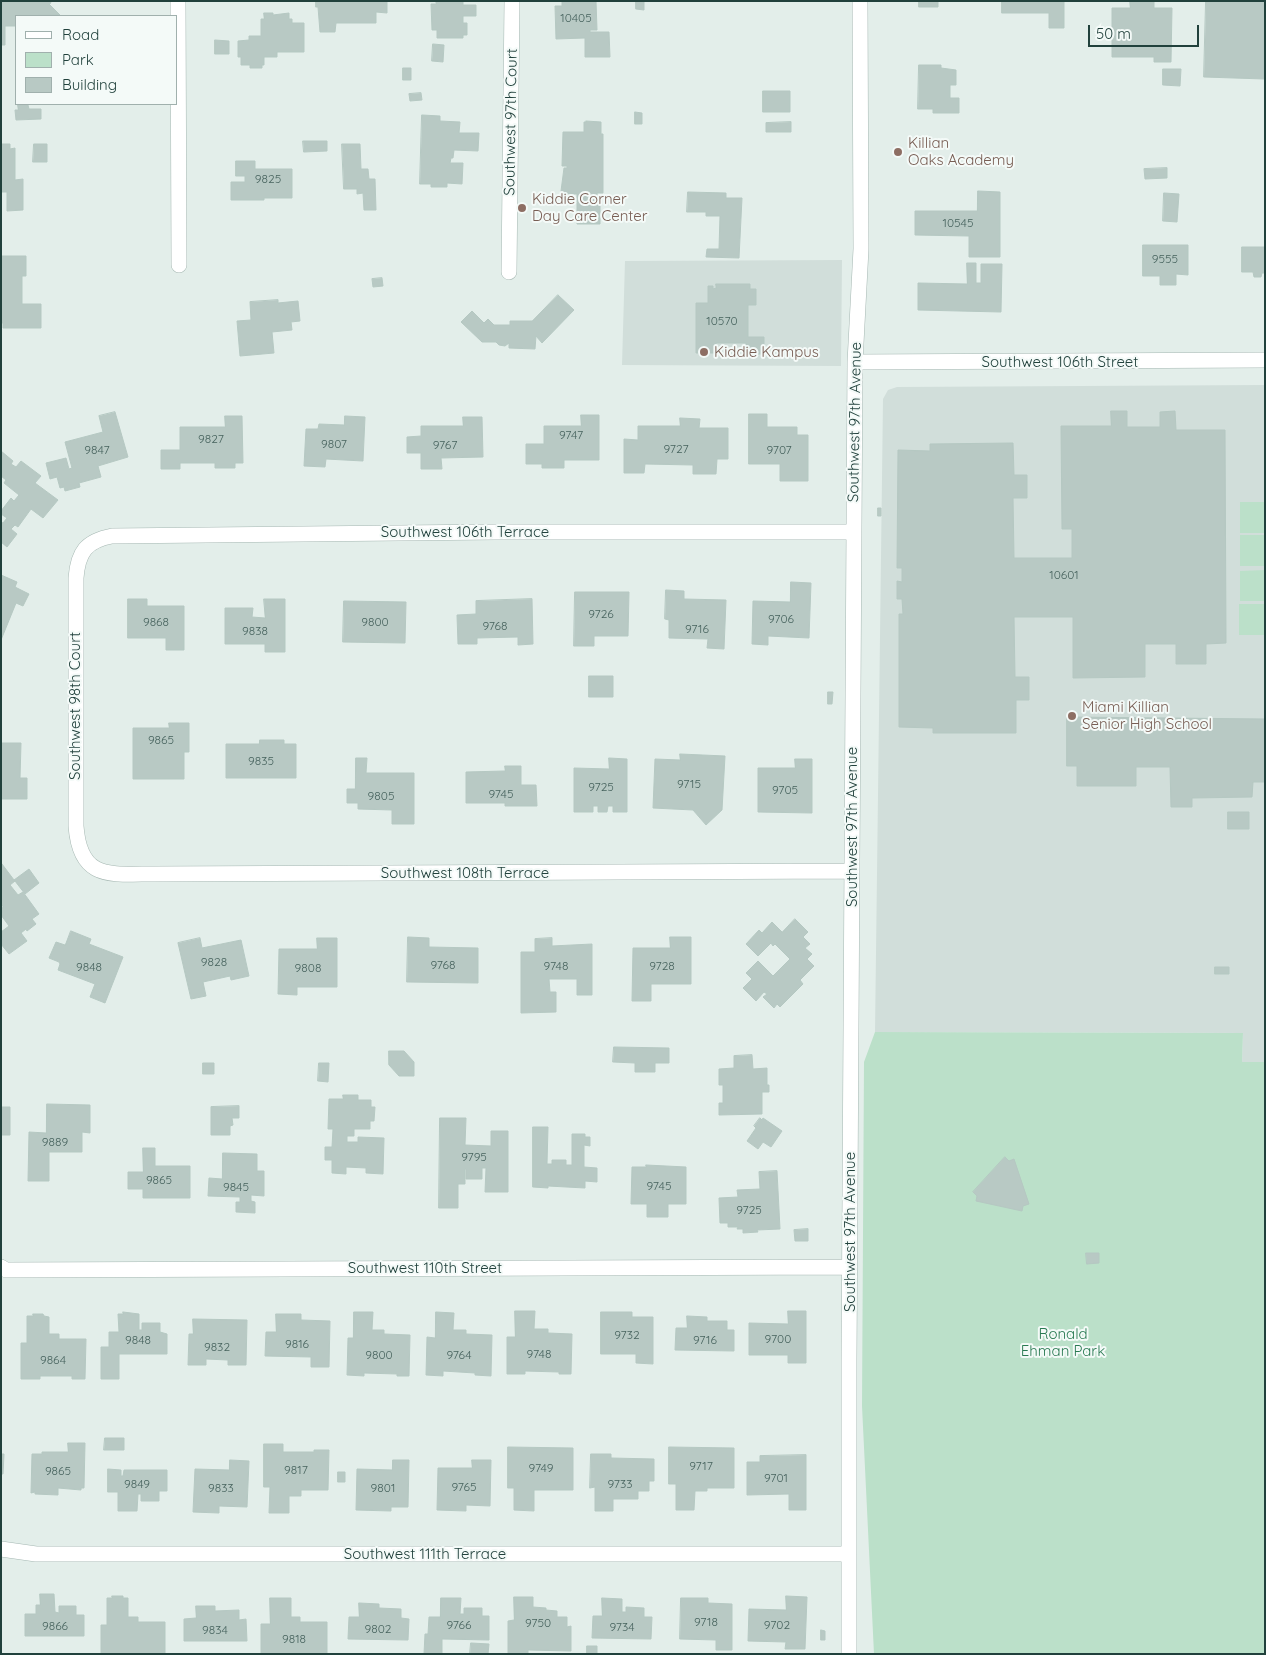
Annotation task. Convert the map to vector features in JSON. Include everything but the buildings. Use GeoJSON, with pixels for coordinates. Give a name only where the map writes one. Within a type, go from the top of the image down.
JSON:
{"type":"FeatureCollection","features":[{"type":"Feature","properties":{"kind":"street"},"geometry":{"type":"LineString","coordinates":[[178,1],[179,265]]}},
{"type":"Feature","properties":{"kind":"street","name":"Southwest 97th Court"},"geometry":{"type":"LineString","coordinates":[[509,272],[512,1]]}},
{"type":"Feature","properties":{"kind":"street","name":"Southwest 97th Avenue"},"geometry":{"type":"LineString","coordinates":[[849,1654],[849,1267],[855,362],[861,249],[860,1]]}},
{"type":"Feature","properties":{"kind":"street","name":"Southwest 106th Street"},"geometry":{"type":"LineString","coordinates":[[855,362],[1265,360]]}},
{"type":"Feature","properties":{"kind":"street","name":"Southwest 106th Terrace"},"geometry":{"type":"LineString","coordinates":[[82,552],[90,543],[104,538],[146,535],[485,532],[854,532]]}},
{"type":"Feature","properties":{"kind":"street","name":"Southwest 98th Court"},"geometry":{"type":"LineString","coordinates":[[82,552],[76,578],[75,717],[76,826],[79,848],[84,859]]}},
{"type":"Feature","properties":{"kind":"street","name":"Southwest 108th Terrace"},"geometry":{"type":"LineString","coordinates":[[84,859],[91,866],[99,870],[120,874],[852,870]]}},
{"type":"Feature","properties":{"kind":"street","name":"Southwest 110th Street"},"geometry":{"type":"LineString","coordinates":[[1,1267],[6,1270],[35,1270],[849,1267]]}},
{"type":"Feature","properties":{"kind":"street","name":"Southwest 111th Terrace"},"geometry":{"type":"LineString","coordinates":[[1,1549],[36,1554],[849,1554]]}},
{"type":"Feature","properties":{"kind":"shaded area"},"geometry":{"type":"Polygon","coordinates":[[[842,260],[841,366],[622,365],[625,261],[842,260]]]}},
{"type":"Feature","properties":{"kind":"shaded area","name":"Miami Killian Senior High School"},"geometry":{"type":"Polygon","coordinates":[[[1265,385],[1265,1062],[1242,1062],[1243,1033],[875,1032],[883,399],[888,390],[897,387],[1265,385]]]}},
{"type":"Feature","properties":{"kind":"green space"},"geometry":{"type":"Polygon","coordinates":[[[1240,502],[1265,502],[1265,533],[1240,533],[1240,502]]]}},
{"type":"Feature","properties":{"kind":"green space"},"geometry":{"type":"Polygon","coordinates":[[[1240,535],[1265,535],[1265,566],[1240,566],[1240,535]]]}},
{"type":"Feature","properties":{"kind":"green space"},"geometry":{"type":"Polygon","coordinates":[[[1265,570],[1265,601],[1240,601],[1240,571],[1265,570]]]}},
{"type":"Feature","properties":{"kind":"green space"},"geometry":{"type":"Polygon","coordinates":[[[1239,604],[1265,604],[1265,635],[1239,635],[1239,604]]]}},
{"type":"Feature","properties":{"kind":"green space","name":"Ronald Ehman Park"},"geometry":{"type":"Polygon","coordinates":[[[875,1032],[1243,1033],[1242,1062],[1265,1062],[1265,1654],[874,1654],[862,1406],[864,1062],[875,1032]]]}},
{"type":"Feature","properties":{"kind":"place","name":"Killian Oaks Academy"},"geometry":{"type":"Point","coordinates":[898,152]}},
{"type":"Feature","properties":{"kind":"place","name":"Kiddie Corner Day Care Center"},"geometry":{"type":"Point","coordinates":[522,208]}},
{"type":"Feature","properties":{"kind":"place","name":"Kiddie Kampus"},"geometry":{"type":"Point","coordinates":[704,352]}},
{"type":"Feature","properties":{"kind":"place","name":"Miami Killian Senior High School"},"geometry":{"type":"Point","coordinates":[1072,716]}}]}
